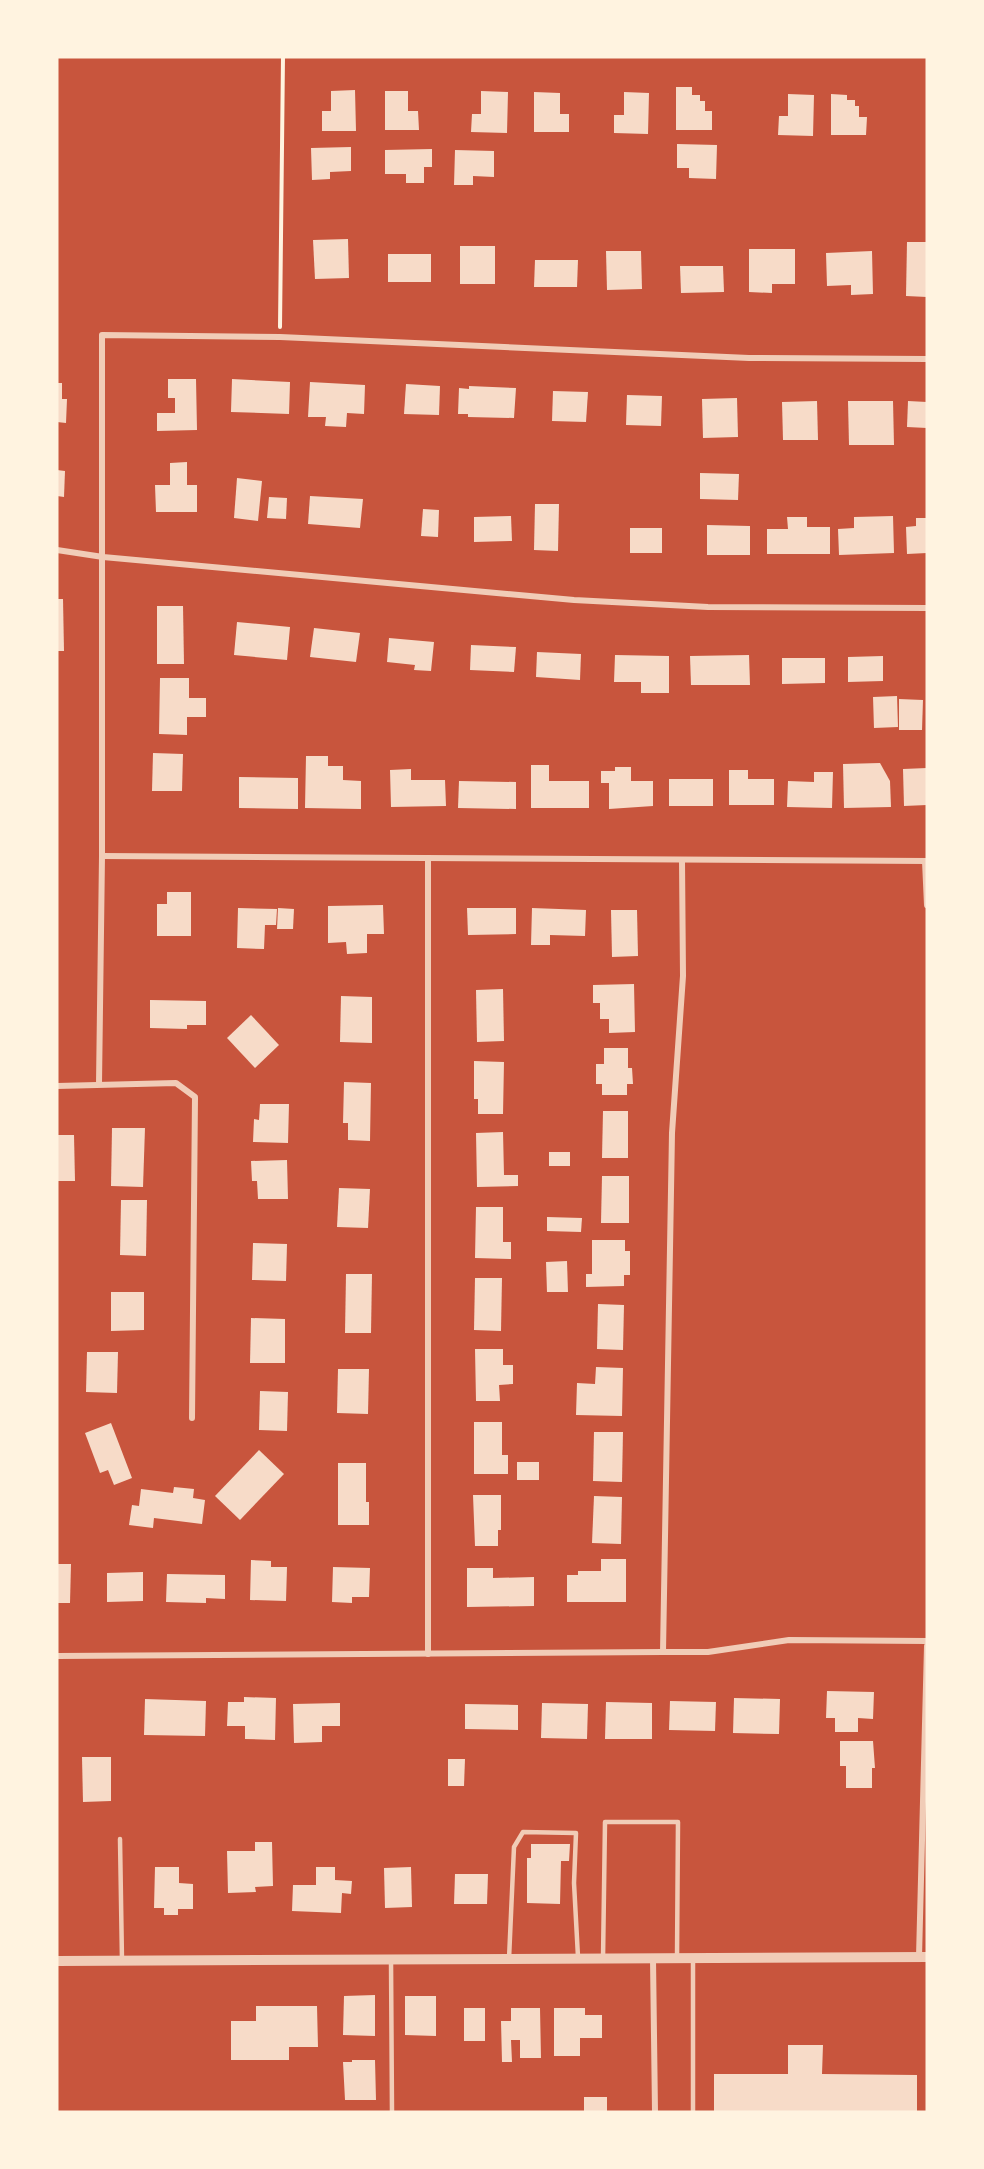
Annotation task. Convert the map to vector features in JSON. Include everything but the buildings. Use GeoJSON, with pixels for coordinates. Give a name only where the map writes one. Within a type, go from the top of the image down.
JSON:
{"type":"FeatureCollection","features":[{"type":"Feature","properties":{"kind":"street"},"geometry":{"type":"LineString","coordinates":[[99,1084],[102,856],[102,335],[280,337],[749,358],[927,359]]}},
{"type":"Feature","properties":{"kind":"street"},"geometry":{"type":"LineString","coordinates":[[57,550],[103,557],[574,600],[708,607],[927,608]]}},
{"type":"Feature","properties":{"kind":"street"},"geometry":{"type":"LineString","coordinates":[[102,856],[926,861],[927,904]]}},
{"type":"Feature","properties":{"kind":"street"},"geometry":{"type":"LineString","coordinates":[[428,858],[428,1654]]}},
{"type":"Feature","properties":{"kind":"street"},"geometry":{"type":"LineString","coordinates":[[663,1652],[672,1145],[683,976],[682,861]]}},
{"type":"Feature","properties":{"kind":"street"},"geometry":{"type":"LineString","coordinates":[[57,1086],[176,1083],[195,1096],[192,1418]]}},
{"type":"Feature","properties":{"kind":"street"},"geometry":{"type":"LineString","coordinates":[[57,1656],[708,1652],[789,1640],[927,1641]]}},
{"type":"Feature","properties":{"kind":"street"},"geometry":{"type":"LineString","coordinates":[[57,1961],[923,1958],[927,1646]]}},
{"type":"Feature","properties":{"kind":"street"},"geometry":{"type":"LineString","coordinates":[[654,1959],[655,2112]]}},
{"type":"Feature","properties":{"kind":"lane"},"geometry":{"type":"LineString","coordinates":[[603,1959],[604,1822],[678,1822],[677,1959]]}},
{"type":"Feature","properties":{"kind":"lane"},"geometry":{"type":"LineString","coordinates":[[509,1959],[514,1847],[523,1832],[576,1833],[574,1883],[578,1959]]}},
{"type":"Feature","properties":{"kind":"lane"},"geometry":{"type":"LineString","coordinates":[[120,1839],[122,1960]]}},
{"type":"Feature","properties":{"kind":"lane"},"geometry":{"type":"LineString","coordinates":[[693,1958],[693,2112]]}},
{"type":"Feature","properties":{"kind":"lane"},"geometry":{"type":"LineString","coordinates":[[391,1960],[392,2112]]}},
{"type":"Feature","properties":{"kind":"path"},"geometry":{"type":"LineString","coordinates":[[280,337],[283,57]]}}]}
